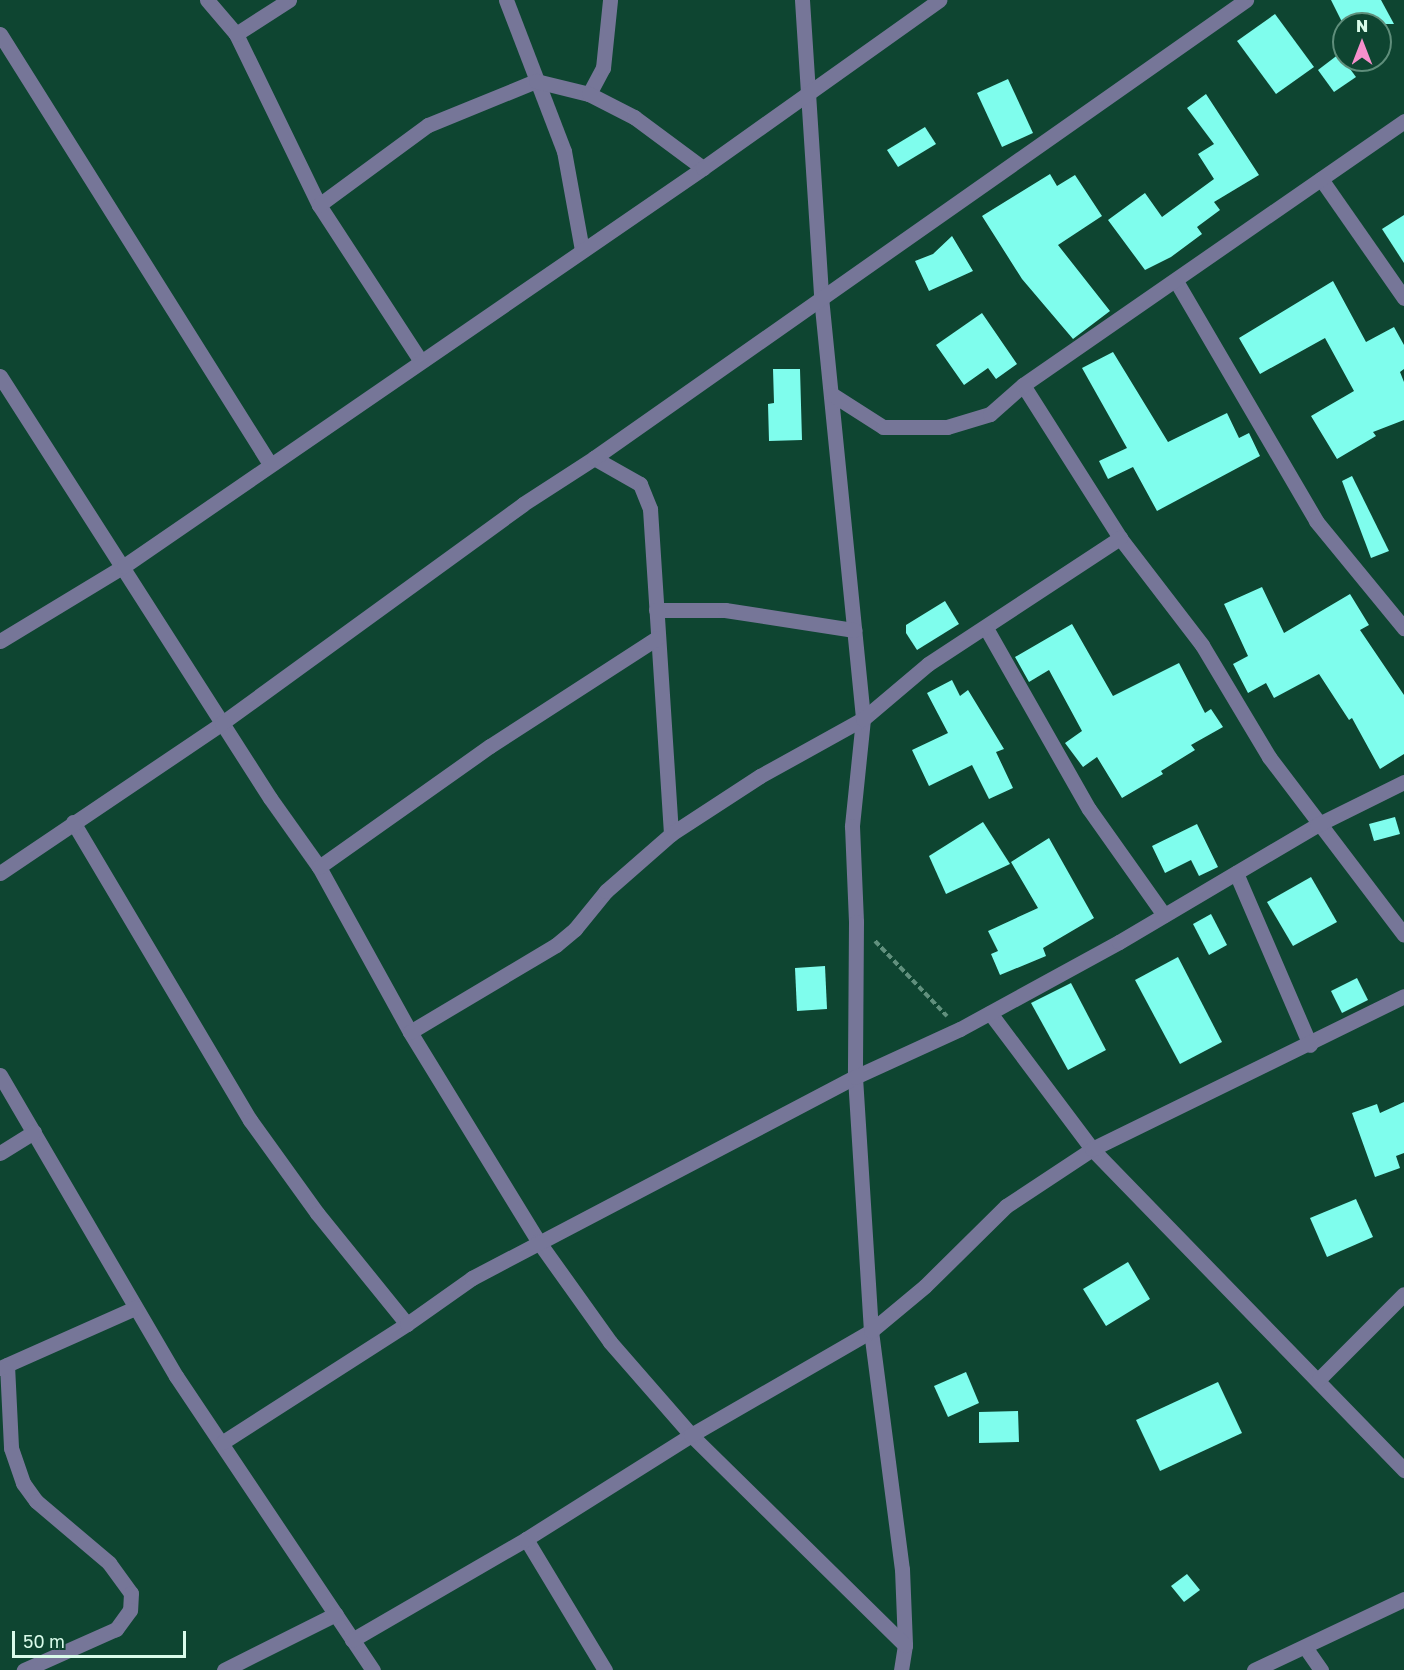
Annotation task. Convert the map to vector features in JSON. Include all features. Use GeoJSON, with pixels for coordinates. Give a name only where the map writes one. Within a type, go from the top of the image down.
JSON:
{"type":"FeatureCollection","features":[{"type":"Feature","properties":{"kind":"street"},"geometry":{"type":"LineString","coordinates":[[207,0],[236,34],[320,205],[420,360]]}},
{"type":"Feature","properties":{"kind":"street"},"geometry":{"type":"LineString","coordinates":[[236,34],[289,0]]}},
{"type":"Feature","properties":{"kind":"street"},"geometry":{"type":"LineString","coordinates":[[506,0],[564,151],[582,250]]}},
{"type":"Feature","properties":{"kind":"street"},"geometry":{"type":"LineString","coordinates":[[589,94],[603,68],[610,0]]}},
{"type":"Feature","properties":{"kind":"street"},"geometry":{"type":"LineString","coordinates":[[802,0],[805,93],[821,297],[833,395],[863,719],[852,826],[856,922],[855,1077],[871,1330],[894,1489],[905,1645],[902,1670]]}},
{"type":"Feature","properties":{"kind":"street"},"geometry":{"type":"LineString","coordinates":[[0,641],[124,566],[420,360],[703,168],[805,93],[939,0]]}},
{"type":"Feature","properties":{"kind":"street"},"geometry":{"type":"LineString","coordinates":[[0,873],[222,723],[523,504],[594,458],[1246,0]]}},
{"type":"Feature","properties":{"kind":"street"},"geometry":{"type":"LineString","coordinates":[[0,34],[270,464]]}},
{"type":"Feature","properties":{"kind":"street"},"geometry":{"type":"LineString","coordinates":[[320,205],[428,125],[536,81],[589,94],[634,117],[703,168]]}},
{"type":"Feature","properties":{"kind":"street"},"geometry":{"type":"LineString","coordinates":[[833,395],[883,426],[947,426],[990,414],[1023,385],[1404,121]]}},
{"type":"Feature","properties":{"kind":"street"},"geometry":{"type":"LineString","coordinates":[[1321,179],[1404,298]]}},
{"type":"Feature","properties":{"kind":"street"},"geometry":{"type":"LineString","coordinates":[[1176,280],[1316,521],[1404,628]]}},
{"type":"Feature","properties":{"kind":"street"},"geometry":{"type":"LineString","coordinates":[[0,376],[124,566],[222,723],[320,867],[410,1032],[538,1241],[610,1342],[690,1435],[905,1645]]}},
{"type":"Feature","properties":{"kind":"street"},"geometry":{"type":"LineString","coordinates":[[1023,385],[1120,538],[1202,645],[1269,757],[1317,825],[1404,935]]}},
{"type":"Feature","properties":{"kind":"street"},"geometry":{"type":"LineString","coordinates":[[594,458],[635,479],[643,489],[653,536],[657,638],[671,834]]}},
{"type":"Feature","properties":{"kind":"street"},"geometry":{"type":"LineString","coordinates":[[410,1032],[556,945],[575,929],[606,891],[671,834],[760,776],[863,719],[928,664],[1120,538]]}},
{"type":"Feature","properties":{"kind":"street"},"geometry":{"type":"LineString","coordinates":[[656,610],[725,610],[854,630]]}},
{"type":"Feature","properties":{"kind":"street"},"geometry":{"type":"LineString","coordinates":[[986,628],[1089,809],[1164,915]]}},
{"type":"Feature","properties":{"kind":"street"},"geometry":{"type":"LineString","coordinates":[[320,867],[490,746],[657,638]]}},
{"type":"Feature","properties":{"kind":"street"},"geometry":{"type":"LineString","coordinates":[[223,1442],[407,1324],[472,1278],[538,1241],[855,1077],[960,1029],[1164,915],[1317,825],[1404,782]]}},
{"type":"Feature","properties":{"kind":"street"},"geometry":{"type":"LineString","coordinates":[[73,822],[250,1120],[317,1213],[407,1324]]}},
{"type":"Feature","properties":{"kind":"street"},"geometry":{"type":"LineString","coordinates":[[1236,873],[1310,1045]]}},
{"type":"Feature","properties":{"kind":"street"},"geometry":{"type":"LineString","coordinates":[[352,1640],[526,1539],[690,1435],[871,1330],[925,1286],[1006,1206],[1092,1149],[1310,1045],[1404,996]]}},
{"type":"Feature","properties":{"kind":"street"},"geometry":{"type":"LineString","coordinates":[[990,1013],[1092,1149],[1319,1379],[1404,1470]]}},
{"type":"Feature","properties":{"kind":"street"},"geometry":{"type":"LineString","coordinates":[[0,1075],[135,1308],[373,1670]]}},
{"type":"Feature","properties":{"kind":"street"},"geometry":{"type":"LineString","coordinates":[[0,1153],[34,1132]]}},
{"type":"Feature","properties":{"kind":"street"},"geometry":{"type":"LineString","coordinates":[[1319,1379],[1404,1294]]}},
{"type":"Feature","properties":{"kind":"street"},"geometry":{"type":"LineString","coordinates":[[24,1670],[116,1629],[130,1610],[131,1593],[109,1563],[36,1502],[23,1483],[11,1448],[3,1367],[135,1308]]}},
{"type":"Feature","properties":{"kind":"street"},"geometry":{"type":"LineString","coordinates":[[526,1539],[605,1670]]}},
{"type":"Feature","properties":{"kind":"street"},"geometry":{"type":"LineString","coordinates":[[1254,1670],[1404,1599]]}},
{"type":"Feature","properties":{"kind":"street"},"geometry":{"type":"LineString","coordinates":[[224,1670],[336,1614]]}},
{"type":"Feature","properties":{"kind":"street"},"geometry":{"type":"LineString","coordinates":[[1305,1647],[1321,1670]]}},
{"type":"Feature","properties":{"kind":"path"},"geometry":{"type":"LineString","coordinates":[[856,922],[960,1029]]}},
{"type":"Feature","properties":{"kind":"building"},"geometry":{"type":"Polygon","coordinates":[[[1331,0],[1381,0],[1388,12],[1337,12],[1331,0]]]}},
{"type":"Feature","properties":{"kind":"building"},"geometry":{"type":"Polygon","coordinates":[[[1275,14],[1314,67],[1276,94],[1237,41],[1275,14]]]}},
{"type":"Feature","properties":{"kind":"building"},"geometry":{"type":"Polygon","coordinates":[[[1332,59],[1332,72],[1352,72],[1356,77],[1334,92],[1318,70],[1332,59]]]}},
{"type":"Feature","properties":{"kind":"building"},"geometry":{"type":"Polygon","coordinates":[[[1008,79],[1033,133],[1002,147],[977,93],[1008,79]]]}},
{"type":"Feature","properties":{"kind":"building"},"geometry":{"type":"Polygon","coordinates":[[[1206,94],[1259,175],[1214,202],[1220,210],[1197,227],[1202,234],[1171,257],[1145,270],[1108,220],[1145,193],[1162,217],[1214,179],[1198,154],[1214,144],[1187,108],[1206,94]]]}},
{"type":"Feature","properties":{"kind":"building"},"geometry":{"type":"Polygon","coordinates":[[[925,127],[936,144],[898,167],[887,150],[925,127]]]}},
{"type":"Feature","properties":{"kind":"building"},"geometry":{"type":"Polygon","coordinates":[[[1050,174],[1057,186],[1075,175],[1102,216],[1058,245],[1110,311],[1073,339],[1022,279],[982,216],[1050,174]]]}},
{"type":"Feature","properties":{"kind":"building"},"geometry":{"type":"Polygon","coordinates":[[[1404,215],[1404,263],[1382,229],[1404,215]]]}},
{"type":"Feature","properties":{"kind":"building"},"geometry":{"type":"Polygon","coordinates":[[[952,236],[973,271],[929,291],[915,261],[933,254],[952,236]]]}},
{"type":"Feature","properties":{"kind":"building"},"geometry":{"type":"Polygon","coordinates":[[[1333,281],[1366,342],[1394,327],[1404,345],[1404,369],[1400,372],[1404,382],[1404,420],[1373,432],[1376,436],[1337,459],[1311,416],[1354,391],[1325,338],[1260,374],[1239,338],[1333,281]]]}},
{"type":"Feature","properties":{"kind":"building"},"geometry":{"type":"Polygon","coordinates":[[[982,313],[1017,364],[996,379],[988,368],[964,385],[936,345],[982,313]]]}},
{"type":"Feature","properties":{"kind":"building"},"geometry":{"type":"Polygon","coordinates":[[[1113,352],[1168,442],[1227,413],[1239,438],[1249,433],[1260,456],[1157,511],[1133,467],[1108,479],[1099,461],[1127,448],[1082,368],[1113,352]]]}},
{"type":"Feature","properties":{"kind":"building"},"geometry":{"type":"Polygon","coordinates":[[[773,369],[800,369],[802,440],[769,441],[768,404],[774,403],[773,369]]]}},
{"type":"Feature","properties":{"kind":"building"},"geometry":{"type":"Polygon","coordinates":[[[1352,476],[1389,551],[1371,558],[1342,481],[1352,476]]]}},
{"type":"Feature","properties":{"kind":"building"},"geometry":{"type":"Polygon","coordinates":[[[1262,587],[1284,633],[1350,594],[1369,625],[1360,630],[1404,695],[1404,754],[1380,769],[1352,718],[1349,720],[1319,674],[1274,698],[1266,683],[1248,693],[1233,664],[1248,656],[1224,604],[1262,587]]]}},
{"type":"Feature","properties":{"kind":"building"},"geometry":{"type":"Polygon","coordinates":[[[945,601],[959,624],[917,650],[906,633],[906,625],[945,601]]]}},
{"type":"Feature","properties":{"kind":"building"},"geometry":{"type":"Polygon","coordinates":[[[1072,624],[1113,696],[1179,663],[1205,713],[1211,709],[1223,727],[1191,745],[1195,750],[1161,771],[1163,774],[1122,798],[1097,757],[1083,767],[1065,743],[1082,731],[1049,670],[1029,682],[1015,657],[1072,624]]]}},
{"type":"Feature","properties":{"kind":"building"},"geometry":{"type":"Polygon","coordinates":[[[952,680],[960,696],[968,690],[1004,749],[996,752],[1013,788],[989,799],[972,765],[929,786],[912,750],[948,733],[927,693],[952,680]]]}},
{"type":"Feature","properties":{"kind":"building"},"geometry":{"type":"Polygon","coordinates":[[[1395,817],[1400,834],[1374,841],[1369,824],[1395,817]]]}},
{"type":"Feature","properties":{"kind":"building"},"geometry":{"type":"Polygon","coordinates":[[[983,822],[1010,864],[946,894],[929,856],[983,822]]]}},
{"type":"Feature","properties":{"kind":"building"},"geometry":{"type":"Polygon","coordinates":[[[1197,824],[1218,867],[1199,876],[1191,860],[1165,873],[1152,846],[1197,824]]]}},
{"type":"Feature","properties":{"kind":"building"},"geometry":{"type":"Polygon","coordinates":[[[1049,838],[1094,918],[1043,948],[1046,956],[1000,975],[991,954],[998,951],[988,931],[1038,908],[1011,862],[1049,838]]]}},
{"type":"Feature","properties":{"kind":"building"},"geometry":{"type":"Polygon","coordinates":[[[1311,877],[1337,922],[1293,946],[1267,902],[1311,877]]]}},
{"type":"Feature","properties":{"kind":"building"},"geometry":{"type":"Polygon","coordinates":[[[1211,914],[1227,945],[1209,955],[1193,924],[1211,914]]]}},
{"type":"Feature","properties":{"kind":"building"},"geometry":{"type":"Polygon","coordinates":[[[1178,957],[1222,1042],[1180,1064],[1135,980],[1178,957]]]}},
{"type":"Feature","properties":{"kind":"building"},"geometry":{"type":"Polygon","coordinates":[[[825,966],[827,1009],[797,1011],[795,968],[825,966]]]}},
{"type":"Feature","properties":{"kind":"building"},"geometry":{"type":"Polygon","coordinates":[[[1357,978],[1368,1000],[1342,1013],[1331,991],[1357,978]]]}},
{"type":"Feature","properties":{"kind":"building"},"geometry":{"type":"Polygon","coordinates":[[[1071,983],[1106,1050],[1068,1070],[1031,1003],[1071,983]]]}},
{"type":"Feature","properties":{"kind":"building"},"geometry":{"type":"Polygon","coordinates":[[[1404,1102],[1404,1153],[1396,1156],[1400,1168],[1375,1177],[1352,1113],[1377,1104],[1380,1113],[1404,1102]]]}},
{"type":"Feature","properties":{"kind":"building"},"geometry":{"type":"Polygon","coordinates":[[[1356,1199],[1373,1237],[1327,1257],[1310,1218],[1356,1199]]]}},
{"type":"Feature","properties":{"kind":"building"},"geometry":{"type":"Polygon","coordinates":[[[1128,1262],[1150,1299],[1106,1326],[1083,1289],[1128,1262]]]}},
{"type":"Feature","properties":{"kind":"building"},"geometry":{"type":"Polygon","coordinates":[[[966,1372],[979,1403],[948,1417],[934,1386],[966,1372]]]}},
{"type":"Feature","properties":{"kind":"building"},"geometry":{"type":"Polygon","coordinates":[[[1218,1382],[1242,1433],[1160,1471],[1136,1420],[1218,1382]]]}},
{"type":"Feature","properties":{"kind":"building"},"geometry":{"type":"Polygon","coordinates":[[[1018,1411],[1019,1442],[979,1443],[979,1412],[1018,1411]]]}},
{"type":"Feature","properties":{"kind":"building"},"geometry":{"type":"Polygon","coordinates":[[[1187,1574],[1200,1590],[1184,1602],[1171,1586],[1187,1574]]]}}]}
